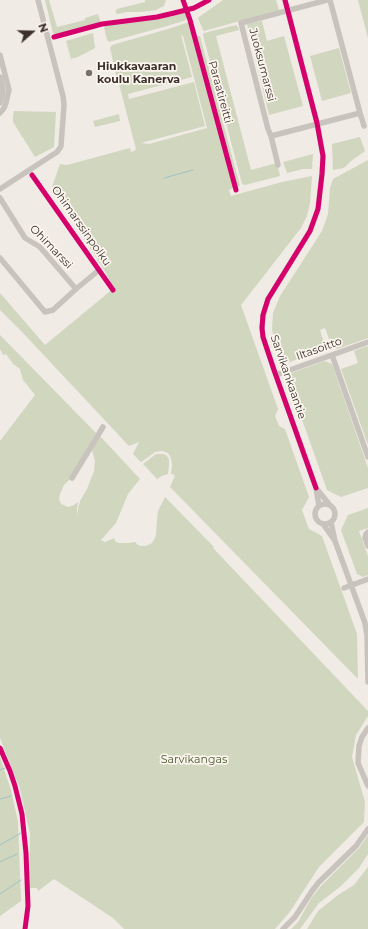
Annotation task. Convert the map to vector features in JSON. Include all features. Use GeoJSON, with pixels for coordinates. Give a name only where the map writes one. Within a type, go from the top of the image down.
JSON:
{"type":"FeatureCollection","features":[{"type":"Feature","properties":{"kind":"street"},"geometry":{"type":"LineString","coordinates":[[0,189],[57,152],[61,146],[64,105],[63,96],[38,0]]}},
{"type":"Feature","properties":{"kind":"street","name":"Sarvikankaantie"},"geometry":{"type":"LineString","coordinates":[[285,0],[318,123],[323,156],[318,209],[310,231],[266,303],[263,315],[263,337],[316,488],[319,506],[316,509],[315,516],[323,524],[334,542],[365,623],[367,635],[368,682]]}},
{"type":"Feature","properties":{"kind":"street"},"geometry":{"type":"LineString","coordinates":[[288,10],[327,0]]}},
{"type":"Feature","properties":{"kind":"street"},"geometry":{"type":"LineString","coordinates":[[330,0],[364,126]]}},
{"type":"Feature","properties":{"kind":"street","name":"Juoksumarssi"},"geometry":{"type":"LineString","coordinates":[[278,165],[241,23],[288,10]]}},
{"type":"Feature","properties":{"kind":"street"},"geometry":{"type":"LineString","coordinates":[[0,55],[9,90],[6,103],[0,113]]}},
{"type":"Feature","properties":{"kind":"street"},"geometry":{"type":"LineString","coordinates":[[0,77],[3,90],[0,103]]}},
{"type":"Feature","properties":{"kind":"street"},"geometry":{"type":"LineString","coordinates":[[271,136],[360,113]]}},
{"type":"Feature","properties":{"kind":"street","name":"Ohimarssi"},"geometry":{"type":"LineString","coordinates":[[0,198],[25,238],[40,247],[76,289]]}},
{"type":"Feature","properties":{"kind":"street"},"geometry":{"type":"LineString","coordinates":[[0,258],[45,312],[53,310],[99,270]]}},
{"type":"Feature","properties":{"kind":"street","name":"Iltasoitto"},"geometry":{"type":"LineString","coordinates":[[276,375],[368,342]]}},
{"type":"Feature","properties":{"kind":"street"},"geometry":{"type":"LineString","coordinates":[[332,355],[368,457]]}},
{"type":"Feature","properties":{"kind":"street"},"geometry":{"type":"LineString","coordinates":[[72,478],[103,426]]}},
{"type":"Feature","properties":{"kind":"street","name":"Sarvikankaantie"},"geometry":{"type":"LineString","coordinates":[[316,488],[332,506],[335,513],[335,516],[331,522],[334,542]]}},
{"type":"Feature","properties":{"kind":"street"},"geometry":{"type":"LineString","coordinates":[[319,506],[324,503],[329,504]]}},
{"type":"Feature","properties":{"kind":"street"},"geometry":{"type":"LineString","coordinates":[[323,524],[331,522]]}},
{"type":"Feature","properties":{"kind":"street"},"geometry":{"type":"LineString","coordinates":[[368,532],[365,538],[368,546]]}},
{"type":"Feature","properties":{"kind":"street"},"geometry":{"type":"LineString","coordinates":[[344,588],[368,579]]}},
{"type":"Feature","properties":{"kind":"street"},"geometry":{"type":"LineString","coordinates":[[368,728],[362,737],[359,746],[358,763],[368,786]]}},
{"type":"Feature","properties":{"kind":"street"},"geometry":{"type":"LineString","coordinates":[[283,929],[295,917],[319,882],[356,846],[368,829]]}},
{"type":"Feature","properties":{"kind":"green space"},"geometry":{"type":"Polygon","coordinates":[[[45,0],[49,0],[57,27],[85,20],[85,18],[98,14],[100,24],[56,35],[53,33],[45,0]]]}},
{"type":"Feature","properties":{"kind":"green space"},"geometry":{"type":"Polygon","coordinates":[[[145,0],[166,0],[164,6],[156,10],[118,14],[115,12],[117,9],[145,2],[145,0]]]}},
{"type":"Feature","properties":{"kind":"green space"},"geometry":{"type":"Polygon","coordinates":[[[223,0],[276,0],[279,10],[204,31],[198,18],[223,0]]]}},
{"type":"Feature","properties":{"kind":"green space"},"geometry":{"type":"Polygon","coordinates":[[[358,0],[368,0],[368,38],[358,0]]]}},
{"type":"Feature","properties":{"kind":"green space"},"geometry":{"type":"Polygon","coordinates":[[[184,11],[187,14],[186,20],[109,42],[107,40],[104,27],[105,25],[157,18],[184,11]]]}},
{"type":"Feature","properties":{"kind":"green space"},"geometry":{"type":"Polygon","coordinates":[[[262,21],[267,41],[284,36],[303,106],[269,115],[247,24],[262,21]]]}},
{"type":"Feature","properties":{"kind":"green space"},"geometry":{"type":"Polygon","coordinates":[[[189,22],[190,23],[234,187],[229,190],[231,196],[282,182],[312,176],[310,203],[307,216],[301,228],[241,305],[278,409],[275,416],[279,426],[285,429],[309,497],[302,510],[309,529],[322,536],[357,634],[358,679],[170,487],[175,476],[171,474],[171,458],[168,453],[162,451],[155,452],[141,462],[133,454],[139,442],[129,446],[0,310],[0,293],[45,345],[114,288],[52,187],[60,164],[67,165],[130,148],[131,152],[136,149],[119,84],[123,82],[123,79],[117,79],[110,48],[112,45],[189,22]],[[181,35],[192,77],[128,94],[129,99],[194,82],[205,126],[141,143],[149,144],[207,128],[183,36],[181,35]]]}},
{"type":"Feature","properties":{"kind":"green space"},"geometry":{"type":"Polygon","coordinates":[[[236,25],[239,30],[216,36],[251,170],[277,163],[280,176],[245,185],[242,184],[203,35],[204,33],[236,25]]]}},
{"type":"Feature","properties":{"kind":"green space"},"geometry":{"type":"Polygon","coordinates":[[[93,33],[95,48],[71,59],[66,41],[93,33]]]}},
{"type":"Feature","properties":{"kind":"green space"},"geometry":{"type":"Polygon","coordinates":[[[200,36],[240,186],[236,187],[196,37],[200,36]]]}},
{"type":"Feature","properties":{"kind":"green space"},"geometry":{"type":"Polygon","coordinates":[[[339,48],[351,93],[322,101],[310,56],[339,48]]]}},
{"type":"Feature","properties":{"kind":"green space"},"geometry":{"type":"Polygon","coordinates":[[[14,111],[56,112],[54,147],[35,157],[13,122],[14,111]]]}},
{"type":"Feature","properties":{"kind":"green space"},"geometry":{"type":"Polygon","coordinates":[[[119,114],[120,121],[95,127],[93,121],[119,114]]]}},
{"type":"Feature","properties":{"kind":"green space"},"geometry":{"type":"Polygon","coordinates":[[[360,137],[365,151],[344,168],[333,170],[332,144],[360,137]]]}},
{"type":"Feature","properties":{"kind":"green space"},"geometry":{"type":"Polygon","coordinates":[[[313,154],[312,169],[303,169],[287,173],[283,162],[313,154]]]}},
{"type":"Feature","properties":{"kind":"green space"},"geometry":{"type":"Polygon","coordinates":[[[368,160],[368,338],[337,349],[332,347],[325,328],[320,330],[325,346],[323,350],[287,363],[281,360],[272,330],[273,313],[280,296],[322,231],[328,214],[330,188],[333,179],[368,160]]]}},
{"type":"Feature","properties":{"kind":"green space","name":"Sarvikangas"},"geometry":{"type":"Polygon","coordinates":[[[0,335],[96,433],[70,479],[64,485],[59,498],[61,504],[68,507],[78,502],[78,517],[80,501],[87,489],[94,471],[95,461],[92,450],[100,436],[140,479],[128,494],[116,523],[101,540],[105,542],[114,538],[116,542],[119,543],[135,542],[141,546],[146,546],[152,543],[156,535],[158,511],[165,497],[368,711],[368,716],[356,735],[352,757],[365,802],[364,822],[319,867],[289,913],[275,929],[124,929],[113,918],[54,879],[38,891],[37,888],[29,888],[30,834],[20,789],[0,738],[0,441],[35,395],[23,380],[20,369],[13,364],[6,354],[3,355],[0,349],[0,335]]]}},
{"type":"Feature","properties":{"kind":"green space"},"geometry":{"type":"Polygon","coordinates":[[[367,346],[368,445],[341,369],[358,363],[354,351],[367,346]]]}},
{"type":"Feature","properties":{"kind":"green space"},"geometry":{"type":"Polygon","coordinates":[[[325,361],[332,364],[368,468],[368,488],[341,497],[327,490],[288,380],[291,373],[325,361]]]}},
{"type":"Feature","properties":{"kind":"green space"},"geometry":{"type":"Polygon","coordinates":[[[156,454],[166,455],[169,459],[168,474],[157,479],[143,464],[156,454]]]}},
{"type":"Feature","properties":{"kind":"green space"},"geometry":{"type":"Polygon","coordinates":[[[368,508],[368,528],[359,531],[368,556],[368,575],[363,577],[357,574],[341,530],[348,515],[368,508]]]}},
{"type":"Feature","properties":{"kind":"green space"},"geometry":{"type":"Polygon","coordinates":[[[0,757],[11,790],[18,822],[21,901],[0,916],[0,757]]]}},
{"type":"Feature","properties":{"kind":"green space"},"geometry":{"type":"Polygon","coordinates":[[[368,835],[368,854],[359,868],[341,886],[319,903],[300,929],[291,929],[298,922],[312,897],[359,848],[368,835]]]}},
{"type":"Feature","properties":{"kind":"green space"},"geometry":{"type":"Polygon","coordinates":[[[368,867],[368,929],[307,929],[318,911],[338,895],[354,885],[368,867]]]}},
{"type":"Feature","properties":{"kind":"waterway"},"geometry":{"type":"LineString","coordinates":[[164,178],[193,170]]}},
{"type":"Feature","properties":{"kind":"waterway"},"geometry":{"type":"LineString","coordinates":[[0,770],[5,768]]}},
{"type":"Feature","properties":{"kind":"waterway"},"geometry":{"type":"LineString","coordinates":[[0,799],[11,796]]}},
{"type":"Feature","properties":{"kind":"waterway"},"geometry":{"type":"LineString","coordinates":[[0,845],[21,833]]}},
{"type":"Feature","properties":{"kind":"waterway"},"geometry":{"type":"LineString","coordinates":[[0,862],[17,854]]}},
{"type":"Feature","properties":{"kind":"waterway"},"geometry":{"type":"LineString","coordinates":[[0,894],[21,880]]}},
{"type":"Feature","properties":{"kind":"cycle path","name":"Paraatireitti"},"geometry":{"type":"LineString","coordinates":[[183,0],[190,20],[236,190]]}},
{"type":"Feature","properties":{"kind":"cycle path"},"geometry":{"type":"LineString","coordinates":[[54,37],[102,24],[157,17],[174,13],[194,8],[209,0]]}},
{"type":"Feature","properties":{"kind":"cycle path"},"geometry":{"type":"LineString","coordinates":[[285,0],[317,123],[323,156],[322,174],[318,209],[310,231],[268,299],[263,315],[262,328],[263,337],[274,370],[316,488]]}},
{"type":"Feature","properties":{"kind":"cycle path","name":"Ohimarssinpolku"},"geometry":{"type":"LineString","coordinates":[[32,175],[113,290]]}},
{"type":"Feature","properties":{"kind":"cycle path"},"geometry":{"type":"LineString","coordinates":[[0,748],[10,771],[22,814],[26,853],[28,906],[25,929]]}},
{"type":"Feature","properties":{"kind":"place","name":"Hiukkavaaran koulu Kanerva"},"geometry":{"type":"Point","coordinates":[89,73]}}]}
